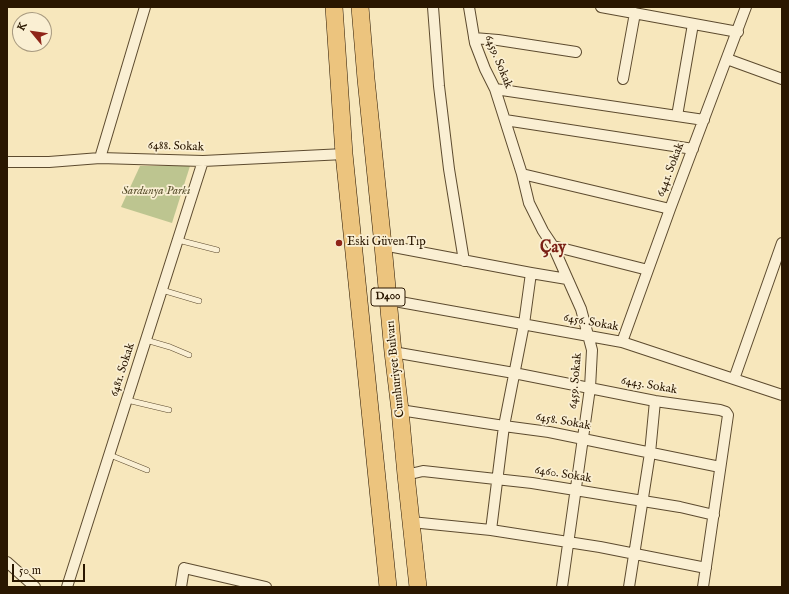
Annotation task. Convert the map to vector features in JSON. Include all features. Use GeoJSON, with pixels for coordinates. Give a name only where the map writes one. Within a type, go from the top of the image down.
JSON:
{"type":"FeatureCollection","features":[{"type":"Feature","properties":{"kind":"highway","name":"D400"},"geometry":{"type":"LineString","coordinates":[[334,7],[344,154],[388,587]]}},
{"type":"Feature","properties":{"kind":"highway","name":"Cumhuriyet Bulvarı"},"geometry":{"type":"LineString","coordinates":[[360,7],[393,352],[418,587]]}},
{"type":"Feature","properties":{"kind":"street"},"geometry":{"type":"LineString","coordinates":[[100,158],[145,7]]}},
{"type":"Feature","properties":{"kind":"street"},"geometry":{"type":"LineString","coordinates":[[433,7],[439,86],[449,169],[464,260]]}},
{"type":"Feature","properties":{"kind":"street","name":"6459. Sokak"},"geometry":{"type":"LineString","coordinates":[[470,7],[474,38],[484,69],[495,89],[522,174],[529,203],[543,231],[553,246],[581,309],[592,350],[590,388],[574,490],[562,587]]}},
{"type":"Feature","properties":{"kind":"street"},"geometry":{"type":"LineString","coordinates":[[600,7],[738,32]]}},
{"type":"Feature","properties":{"kind":"street","name":"6441. Sokak"},"geometry":{"type":"LineString","coordinates":[[622,342],[746,7]]}},
{"type":"Feature","properties":{"kind":"street"},"geometry":{"type":"LineString","coordinates":[[624,79],[635,14]]}},
{"type":"Feature","properties":{"kind":"street"},"geometry":{"type":"LineString","coordinates":[[677,116],[693,24]]}},
{"type":"Feature","properties":{"kind":"street"},"geometry":{"type":"LineString","coordinates":[[474,38],[498,40],[576,52]]}},
{"type":"Feature","properties":{"kind":"street"},"geometry":{"type":"LineString","coordinates":[[727,59],[782,79]]}},
{"type":"Feature","properties":{"kind":"street"},"geometry":{"type":"LineString","coordinates":[[495,89],[704,120]]}},
{"type":"Feature","properties":{"kind":"street"},"geometry":{"type":"LineString","coordinates":[[505,120],[693,149]]}},
{"type":"Feature","properties":{"kind":"street","name":"6488. Sokak"},"geometry":{"type":"LineString","coordinates":[[7,162],[49,162],[100,158],[203,161],[344,154]]}},
{"type":"Feature","properties":{"kind":"street","name":"6481. Sokak"},"geometry":{"type":"LineString","coordinates":[[67,587],[203,161]]}},
{"type":"Feature","properties":{"kind":"street"},"geometry":{"type":"LineString","coordinates":[[522,174],[670,209]]}},
{"type":"Feature","properties":{"kind":"street"},"geometry":{"type":"LineString","coordinates":[[734,379],[782,243]]}},
{"type":"Feature","properties":{"kind":"street"},"geometry":{"type":"LineString","coordinates":[[383,245],[531,273],[567,278]]}},
{"type":"Feature","properties":{"kind":"street"},"geometry":{"type":"LineString","coordinates":[[553,246],[648,270]]}},
{"type":"Feature","properties":{"kind":"street"},"geometry":{"type":"LineString","coordinates":[[491,530],[504,426],[524,324],[531,273]]}},
{"type":"Feature","properties":{"kind":"street","name":"6456. Sokak"},"geometry":{"type":"LineString","coordinates":[[389,300],[622,342],[782,395]]}},
{"type":"Feature","properties":{"kind":"street","name":"6443. Sokak"},"geometry":{"type":"LineString","coordinates":[[393,352],[514,373],[654,401],[726,412],[728,415],[703,587]]}},
{"type":"Feature","properties":{"kind":"street"},"geometry":{"type":"LineString","coordinates":[[629,587],[650,453],[654,401]]}},
{"type":"Feature","properties":{"kind":"street","name":"6458. Sokak"},"geometry":{"type":"LineString","coordinates":[[400,410],[549,432],[720,467]]}},
{"type":"Feature","properties":{"kind":"street","name":"6460. Sokak"},"geometry":{"type":"LineString","coordinates":[[406,475],[423,471],[497,479],[680,507],[714,515]]}},
{"type":"Feature","properties":{"kind":"street"},"geometry":{"type":"LineString","coordinates":[[411,522],[491,530],[600,547],[706,568]]}},
{"type":"Feature","properties":{"kind":"street"},"geometry":{"type":"LineString","coordinates":[[7,562],[34,587]]}},
{"type":"Feature","properties":{"kind":"street"},"geometry":{"type":"LineString","coordinates":[[181,587],[184,568],[266,587]]}},
{"type":"Feature","properties":{"kind":"lane"},"geometry":{"type":"LineString","coordinates":[[178,240],[217,250]]}},
{"type":"Feature","properties":{"kind":"lane"},"geometry":{"type":"LineString","coordinates":[[162,290],[199,302]]}},
{"type":"Feature","properties":{"kind":"lane"},"geometry":{"type":"LineString","coordinates":[[146,340],[170,347],[189,355]]}},
{"type":"Feature","properties":{"kind":"lane"},"geometry":{"type":"LineString","coordinates":[[127,400],[169,410]]}},
{"type":"Feature","properties":{"kind":"lane"},"geometry":{"type":"LineString","coordinates":[[110,455],[147,470]]}},
{"type":"Feature","properties":{"kind":"green space","name":"Sardunya Parkı"},"geometry":{"type":"Polygon","coordinates":[[[140,166],[190,166],[172,223],[121,207],[140,166]]]}},
{"type":"Feature","properties":{"kind":"place","name":"Eski Güven Tıp"},"geometry":{"type":"Point","coordinates":[339,243]}},
{"type":"Feature","properties":{"kind":"district","name":"Çay"},"geometry":{"type":"Point","coordinates":[553,249]}}]}
